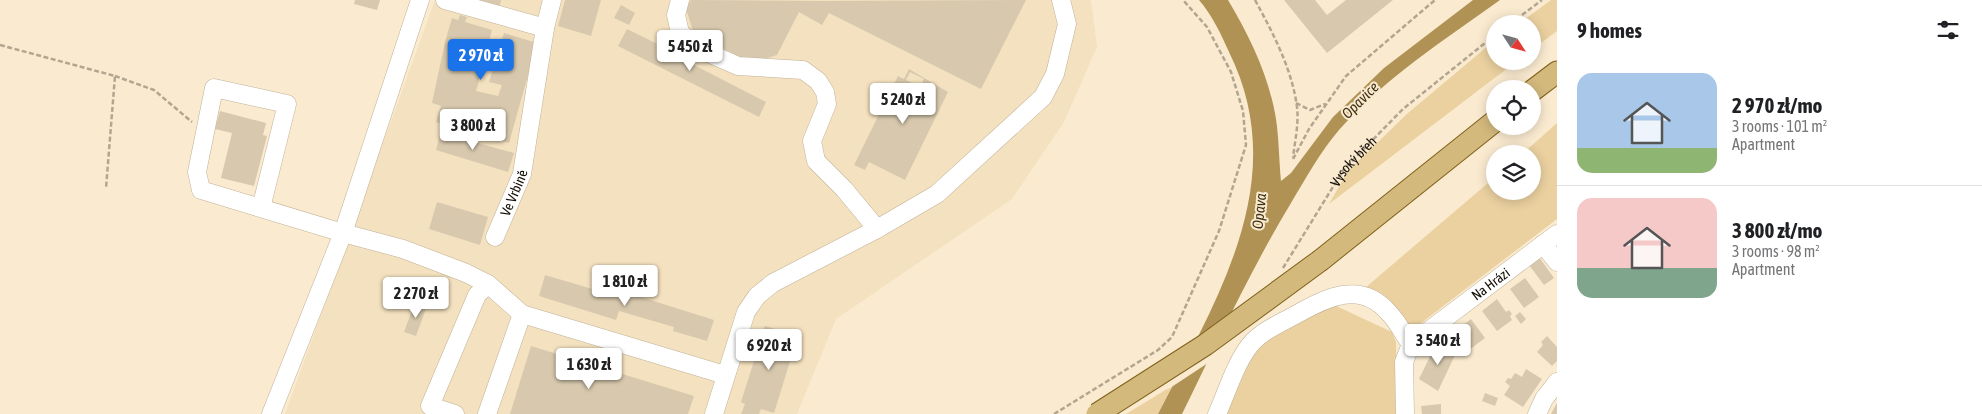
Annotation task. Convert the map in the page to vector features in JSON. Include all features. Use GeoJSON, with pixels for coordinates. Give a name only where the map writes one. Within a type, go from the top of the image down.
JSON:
{"type":"FeatureCollection","features":[{"type":"Feature","properties":{"kind":"main road"},"geometry":{"type":"LineString","coordinates":[[1541,84],[1557,72]]}},
{"type":"Feature","properties":{"kind":"main road"},"geometry":{"type":"LineString","coordinates":[[1096,414],[1205,345],[1321,260],[1486,128]]}},
{"type":"Feature","properties":{"kind":"street"},"geometry":{"type":"LineString","coordinates":[[272,414],[342,233],[420,0]]}},
{"type":"Feature","properties":{"kind":"street"},"geometry":{"type":"LineString","coordinates":[[444,0],[545,28]]}},
{"type":"Feature","properties":{"kind":"street","name":"Ve Vrbině"},"geometry":{"type":"LineString","coordinates":[[495,237],[522,174],[545,28],[552,0]]}},
{"type":"Feature","properties":{"kind":"street"},"geometry":{"type":"LineString","coordinates":[[680,0],[676,15],[680,33],[706,52],[738,66],[803,70],[818,82],[825,92],[827,104],[812,141],[816,161],[844,188],[877,230]]}},
{"type":"Feature","properties":{"kind":"street"},"geometry":{"type":"LineString","coordinates":[[714,414],[746,312],[757,296],[773,283],[877,230],[937,194],[1043,97],[1055,74],[1067,24],[1061,0]]}},
{"type":"Feature","properties":{"kind":"street"},"geometry":{"type":"LineString","coordinates":[[261,208],[287,104],[214,88],[197,172],[201,190],[342,233],[403,249],[460,270],[488,284],[522,314],[725,375]]}},
{"type":"Feature","properties":{"kind":"street"},"geometry":{"type":"LineString","coordinates":[[1550,239],[1557,262]]}},
{"type":"Feature","properties":{"kind":"street","name":"Na Hrázi"},"geometry":{"type":"LineString","coordinates":[[1410,344],[1550,239]]}},
{"type":"Feature","properties":{"kind":"street"},"geometry":{"type":"LineString","coordinates":[[455,414],[430,406],[477,295],[488,284]]}},
{"type":"Feature","properties":{"kind":"street"},"geometry":{"type":"LineString","coordinates":[[1217,414],[1243,357],[1253,342],[1270,329],[1324,298],[1347,294],[1372,300],[1389,312],[1410,344],[1404,362],[1405,414]]}},
{"type":"Feature","properties":{"kind":"street"},"geometry":{"type":"LineString","coordinates":[[487,414],[522,314]]}},
{"type":"Feature","properties":{"kind":"street"},"geometry":{"type":"LineString","coordinates":[[1536,414],[1544,399],[1557,382]]}},
{"type":"Feature","properties":{"kind":"path"},"geometry":{"type":"LineString","coordinates":[[1054,414],[1158,350],[1172,338],[1220,231],[1246,144],[1243,111],[1232,72],[1207,27],[1183,0]]}},
{"type":"Feature","properties":{"kind":"path"},"geometry":{"type":"LineString","coordinates":[[1255,0],[1269,26],[1289,72],[1296,103],[1293,159],[1309,129],[1346,76],[1435,0]]}},
{"type":"Feature","properties":{"kind":"path"},"geometry":{"type":"LineString","coordinates":[[1522,15],[1542,0]]}},
{"type":"Feature","properties":{"kind":"path","name":"Vysoký břeh"},"geometry":{"type":"LineString","coordinates":[[1281,271],[1320,204],[1344,169],[1403,109],[1486,42]]}},
{"type":"Feature","properties":{"kind":"path"},"geometry":{"type":"LineString","coordinates":[[0,45],[115,76],[154,90],[205,133]]}},
{"type":"Feature","properties":{"kind":"path"},"geometry":{"type":"LineString","coordinates":[[106,188],[115,76]]}},
{"type":"Feature","properties":{"kind":"path"},"geometry":{"type":"LineString","coordinates":[[1296,103],[1310,110],[1326,104]]}},
{"type":"Feature","properties":{"kind":"shaded area"},"geometry":{"type":"Polygon","coordinates":[[[435,0],[1091,0],[1097,47],[1064,122],[1012,199],[836,319],[797,414],[285,414],[435,0]]]}},
{"type":"Feature","properties":{"kind":"shaded area"},"geometry":{"type":"Polygon","coordinates":[[[1551,0],[1557,0],[1557,31],[1541,43],[1541,15],[1530,15],[1551,0]]]}},
{"type":"Feature","properties":{"kind":"shaded area"},"geometry":{"type":"Polygon","coordinates":[[[1486,48],[1486,70],[1505,70],[1492,80],[1486,80],[1486,85],[1329,204],[1348,171],[1408,113],[1486,48]]]}},
{"type":"Feature","properties":{"kind":"shaded area"},"geometry":{"type":"Polygon","coordinates":[[[1557,123],[1557,219],[1412,330],[1408,328],[1365,288],[1486,185],[1486,200],[1541,200],[1541,145],[1532,145],[1557,123]]]}},
{"type":"Feature","properties":{"kind":"shaded area"},"geometry":{"type":"Polygon","coordinates":[[[1334,305],[1392,332],[1396,342],[1397,414],[1224,414],[1247,358],[1267,340],[1334,305]]]}},
{"type":"Feature","properties":{"kind":"shaded area"},"geometry":{"type":"Polygon","coordinates":[[[1172,386],[1158,414],[1126,414],[1172,386]]]}},
{"type":"Feature","properties":{"kind":"water"},"geometry":{"type":"Polygon","coordinates":[[[1199,0],[1228,0],[1258,57],[1273,103],[1277,127],[1281,181],[1291,173],[1333,117],[1384,68],[1473,0],[1500,0],[1395,77],[1339,130],[1314,165],[1276,229],[1234,307],[1182,414],[1158,414],[1203,327],[1223,283],[1239,239],[1250,193],[1253,147],[1247,100],[1223,38],[1199,0]]]}},
{"type":"Feature","properties":{"kind":"pier"},"geometry":{"type":"Polygon","coordinates":[[[1235,312],[1211,361],[1167,390],[1191,343],[1235,312]]]}},
{"type":"Feature","properties":{"kind":"building"},"geometry":{"type":"Polygon","coordinates":[[[355,0],[380,0],[377,10],[354,4],[355,0]]]}},
{"type":"Feature","properties":{"kind":"building"},"geometry":{"type":"Polygon","coordinates":[[[475,0],[501,0],[499,8],[475,0]]]}},
{"type":"Feature","properties":{"kind":"building"},"geometry":{"type":"Polygon","coordinates":[[[565,0],[601,0],[591,36],[558,26],[565,0]]]}},
{"type":"Feature","properties":{"kind":"building"},"geometry":{"type":"Polygon","coordinates":[[[691,0],[1026,0],[981,89],[829,13],[822,25],[799,12],[777,55],[752,63],[694,34],[686,9],[691,0]]]}},
{"type":"Feature","properties":{"kind":"building"},"geometry":{"type":"Polygon","coordinates":[[[1284,0],[1315,0],[1327,15],[1346,0],[1393,0],[1327,53],[1284,0]]]}},
{"type":"Feature","properties":{"kind":"building"},"geometry":{"type":"Polygon","coordinates":[[[621,5],[635,13],[629,25],[614,18],[621,5]]]}},
{"type":"Feature","properties":{"kind":"building"},"geometry":{"type":"Polygon","coordinates":[[[460,15],[467,17],[465,22],[492,30],[476,91],[498,96],[502,85],[489,82],[504,33],[537,43],[509,143],[436,122],[441,106],[432,103],[445,42],[452,18],[458,20],[460,15]]]}},
{"type":"Feature","properties":{"kind":"building"},"geometry":{"type":"Polygon","coordinates":[[[627,29],[690,60],[690,63],[766,102],[759,117],[618,46],[627,29]]]}},
{"type":"Feature","properties":{"kind":"building"},"geometry":{"type":"Polygon","coordinates":[[[909,69],[948,92],[905,180],[869,162],[865,170],[854,165],[898,76],[904,79],[909,69]],[[910,72],[906,80],[920,87],[924,79],[910,72]]]}},
{"type":"Feature","properties":{"kind":"building"},"geometry":{"type":"Polygon","coordinates":[[[220,111],[266,123],[263,135],[267,136],[254,186],[221,178],[232,133],[215,129],[220,111]]]}},
{"type":"Feature","properties":{"kind":"building"},"geometry":{"type":"Polygon","coordinates":[[[442,127],[464,134],[463,139],[514,153],[508,172],[436,150],[442,127]]]}},
{"type":"Feature","properties":{"kind":"building"},"geometry":{"type":"Polygon","coordinates":[[[437,202],[488,217],[480,245],[429,229],[437,202]]]}},
{"type":"Feature","properties":{"kind":"building"},"geometry":{"type":"Polygon","coordinates":[[[1539,257],[1554,278],[1544,285],[1529,265],[1539,257]]]}},
{"type":"Feature","properties":{"kind":"building"},"geometry":{"type":"Polygon","coordinates":[[[545,275],[623,298],[625,292],[714,320],[707,341],[673,331],[674,327],[619,311],[616,320],[539,296],[545,275]]]}},
{"type":"Feature","properties":{"kind":"building"},"geometry":{"type":"Polygon","coordinates":[[[1525,278],[1539,297],[1524,308],[1510,289],[1525,278]]]}},
{"type":"Feature","properties":{"kind":"building"},"geometry":{"type":"Polygon","coordinates":[[[1497,299],[1506,312],[1509,310],[1512,314],[1510,316],[1512,320],[1497,331],[1482,311],[1497,299]]]}},
{"type":"Feature","properties":{"kind":"building"},"geometry":{"type":"Polygon","coordinates":[[[415,302],[427,306],[416,336],[404,332],[415,302]]]}},
{"type":"Feature","properties":{"kind":"building"},"geometry":{"type":"Polygon","coordinates":[[[1520,312],[1526,319],[1521,324],[1515,316],[1520,312]]]}},
{"type":"Feature","properties":{"kind":"building"},"geometry":{"type":"Polygon","coordinates":[[[1471,319],[1485,338],[1469,350],[1455,331],[1471,319]]]}},
{"type":"Feature","properties":{"kind":"building"},"geometry":{"type":"Polygon","coordinates":[[[765,326],[798,336],[774,413],[761,409],[759,414],[741,414],[745,404],[741,402],[765,326]]]}},
{"type":"Feature","properties":{"kind":"building"},"geometry":{"type":"Polygon","coordinates":[[[1547,336],[1557,347],[1557,361],[1552,366],[1537,352],[1543,345],[1541,342],[1547,336]]]}},
{"type":"Feature","properties":{"kind":"building"},"geometry":{"type":"Polygon","coordinates":[[[1436,344],[1443,348],[1445,345],[1457,351],[1438,391],[1419,379],[1436,344]]]}},
{"type":"Feature","properties":{"kind":"building"},"geometry":{"type":"Polygon","coordinates":[[[531,346],[694,396],[688,414],[510,414],[531,346]]]}},
{"type":"Feature","properties":{"kind":"building"},"geometry":{"type":"Polygon","coordinates":[[[1526,369],[1542,379],[1523,407],[1504,395],[1510,386],[1505,382],[1508,378],[1511,379],[1515,373],[1522,377],[1526,369]]]}},
{"type":"Feature","properties":{"kind":"building"},"geometry":{"type":"Polygon","coordinates":[[[1485,393],[1498,398],[1495,406],[1482,401],[1485,393]]]}},
{"type":"Feature","properties":{"kind":"building"},"geometry":{"type":"Polygon","coordinates":[[[1557,403],[1557,414],[1551,414],[1553,410],[1557,403]]]}},
{"type":"Feature","properties":{"kind":"building"},"geometry":{"type":"Polygon","coordinates":[[[1441,404],[1441,414],[1422,414],[1421,406],[1441,404]]]}},
{"type":"Feature","properties":{"kind":"water label","name":"Opavice"},"geometry":{"type":"Point","coordinates":[1360,100]}},
{"type":"Feature","properties":{"kind":"water label","name":"Opava"},"geometry":{"type":"Point","coordinates":[1259,211]}}]}
